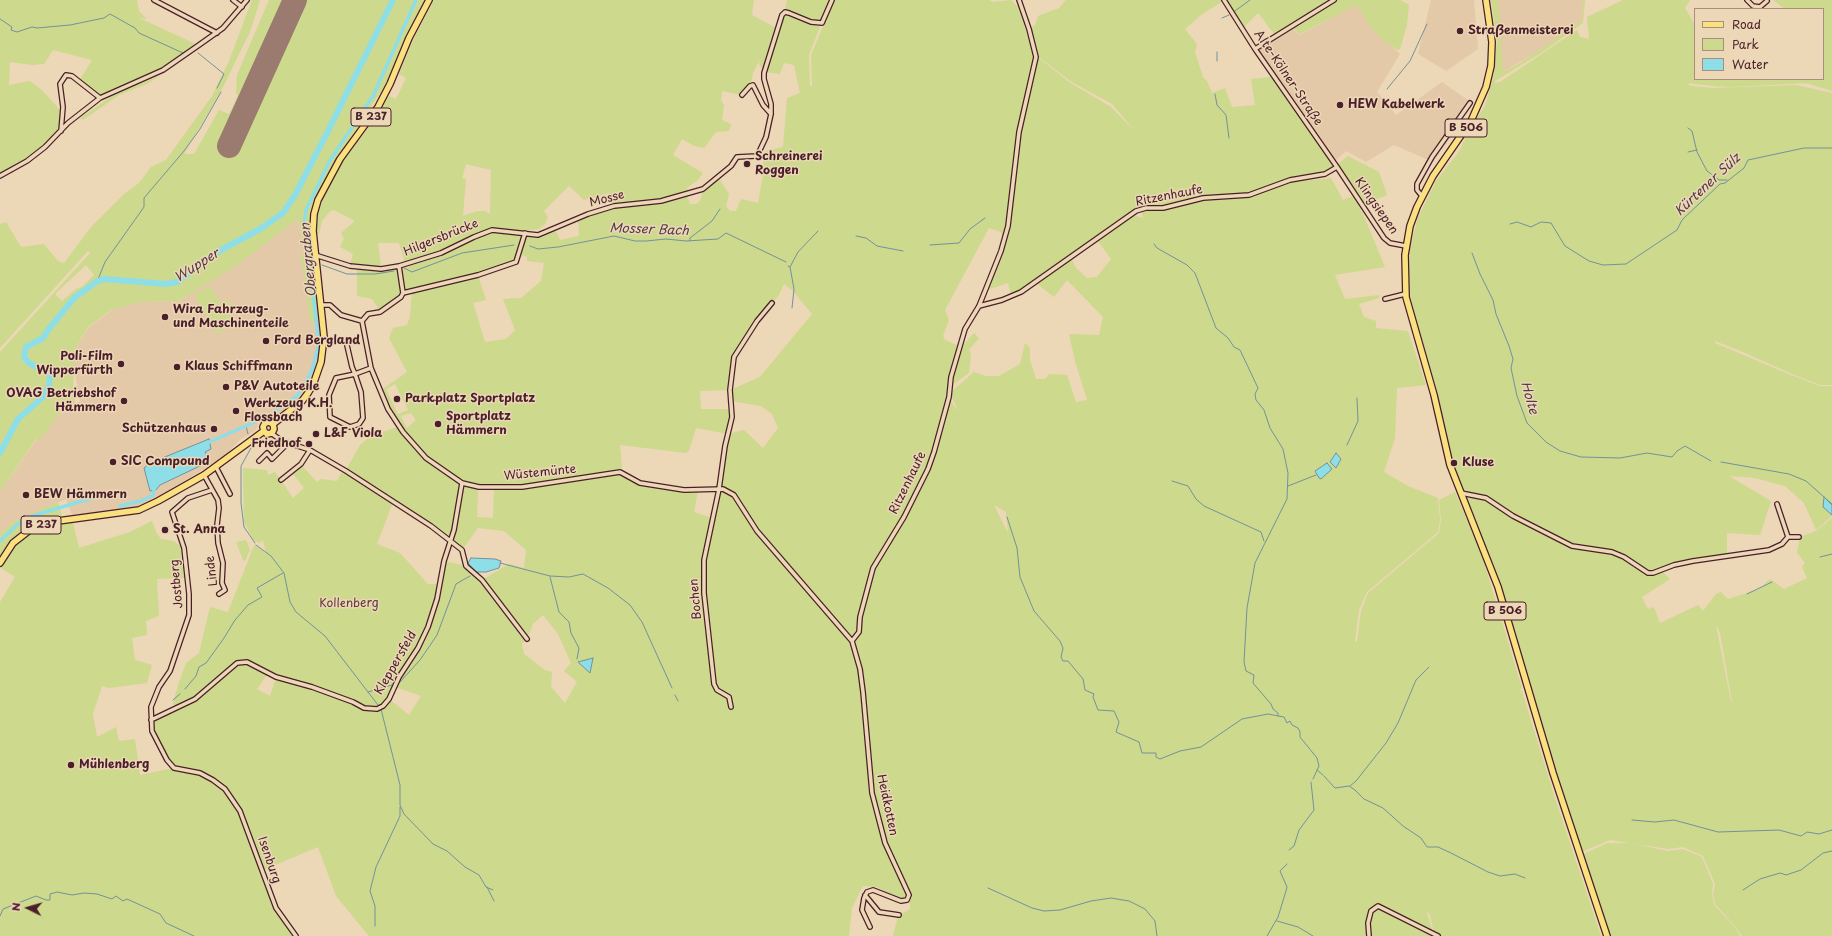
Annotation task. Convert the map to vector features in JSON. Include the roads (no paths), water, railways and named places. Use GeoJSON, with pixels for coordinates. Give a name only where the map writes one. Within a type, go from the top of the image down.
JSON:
{"type":"FeatureCollection","features":[{"type":"Feature","properties":{"kind":"main road","name":"B 237"},"geometry":{"type":"LineString","coordinates":[[0,563],[18,537],[36,526],[58,521],[139,510],[158,501],[216,467],[264,431],[263,427],[266,423],[273,424],[302,400],[313,385],[318,373],[323,351],[321,305],[313,231],[316,206],[340,158],[378,107],[390,84],[409,38],[429,0]]}},
{"type":"Feature","properties":{"kind":"main road","name":"B 506"},"geometry":{"type":"LineString","coordinates":[[1486,0],[1492,42],[1491,66],[1486,87],[1470,121],[1422,196],[1413,216],[1406,246],[1404,264],[1405,294],[1411,320],[1434,395],[1450,465],[1459,493],[1488,558],[1498,587],[1553,773],[1607,936]]}},
{"type":"Feature","properties":{"kind":"main road"},"geometry":{"type":"LineString","coordinates":[[264,431],[267,434],[271,433],[274,429],[273,424]]}},
{"type":"Feature","properties":{"kind":"street"},"geometry":{"type":"LineString","coordinates":[[154,0],[214,30],[216,33]]}},
{"type":"Feature","properties":{"kind":"street"},"geometry":{"type":"LineString","coordinates":[[233,0],[242,7]]}},
{"type":"Feature","properties":{"kind":"street"},"geometry":{"type":"LineString","coordinates":[[0,176],[19,167],[45,147],[61,131],[100,98],[163,70],[216,33],[247,0]]}},
{"type":"Feature","properties":{"kind":"street"},"geometry":{"type":"LineString","coordinates":[[771,114],[771,104],[764,74],[782,15],[785,12],[818,24],[822,23],[832,0]]}},
{"type":"Feature","properties":{"kind":"street","name":"Ritzenhaufe"},"geometry":{"type":"LineString","coordinates":[[852,641],[859,632],[860,617],[873,568],[904,516],[928,469],[949,398],[951,377],[965,329],[979,306],[993,275],[1008,226],[1019,132],[1036,57],[1029,29],[1019,0]]}},
{"type":"Feature","properties":{"kind":"street","name":"Alte-Kölner-Straße"},"geometry":{"type":"LineString","coordinates":[[1224,0],[1255,49],[1337,167]]}},
{"type":"Feature","properties":{"kind":"street"},"geometry":{"type":"LineString","coordinates":[[1255,49],[1334,0]]}},
{"type":"Feature","properties":{"kind":"street"},"geometry":{"type":"LineString","coordinates":[[1746,0],[1752,8],[1760,7],[1767,2]]}},
{"type":"Feature","properties":{"kind":"street"},"geometry":{"type":"LineString","coordinates":[[61,131],[64,107],[60,84],[66,75],[72,76],[100,98]]}},
{"type":"Feature","properties":{"kind":"street"},"geometry":{"type":"LineString","coordinates":[[742,95],[750,86],[753,85],[763,105],[771,114]]}},
{"type":"Feature","properties":{"kind":"street"},"geometry":{"type":"LineString","coordinates":[[1422,196],[1417,190],[1417,184],[1432,157],[1470,103]]}},
{"type":"Feature","properties":{"kind":"street","name":"Mosse"},"geometry":{"type":"LineString","coordinates":[[515,232],[538,235],[588,214],[614,206],[661,201],[697,192],[731,166],[736,157],[756,156],[766,137],[771,114]]}},
{"type":"Feature","properties":{"kind":"street","name":"Ritzenhaufe"},"geometry":{"type":"LineString","coordinates":[[979,306],[1002,300],[1021,292],[1136,211],[1146,208],[1163,208],[1203,198],[1249,195],[1290,180],[1325,174],[1337,167]]}},
{"type":"Feature","properties":{"kind":"street","name":"Klingsiepen"},"geometry":{"type":"LineString","coordinates":[[1337,167],[1387,242],[1406,246]]}},
{"type":"Feature","properties":{"kind":"street","name":"Hilgersbrücke"},"geometry":{"type":"LineString","coordinates":[[315,256],[350,266],[381,268],[399,266],[441,253],[474,236],[492,230],[515,232]]}},
{"type":"Feature","properties":{"kind":"street"},"geometry":{"type":"LineString","coordinates":[[346,341],[355,374],[361,392],[363,418],[359,424],[350,426],[330,417],[329,395],[336,378],[355,374],[371,368],[362,322],[368,314],[380,312],[402,297],[403,293],[478,275],[516,262],[525,233]]}},
{"type":"Feature","properties":{"kind":"street","name":"Hilgersbrücke"},"geometry":{"type":"LineString","coordinates":[[399,266],[403,293]]}},
{"type":"Feature","properties":{"kind":"street"},"geometry":{"type":"LineString","coordinates":[[1385,299],[1405,294]]}},
{"type":"Feature","properties":{"kind":"street"},"geometry":{"type":"LineString","coordinates":[[719,489],[725,446],[732,417],[730,390],[734,357],[757,321],[772,303]]}},
{"type":"Feature","properties":{"kind":"street"},"geometry":{"type":"LineString","coordinates":[[321,305],[330,305],[341,315],[362,322]]}},
{"type":"Feature","properties":{"kind":"street","name":"Wüstemünte"},"geometry":{"type":"LineString","coordinates":[[371,368],[380,391],[402,432],[426,458],[462,483],[479,487],[522,487],[620,472],[640,483],[684,490],[723,489],[734,495],[757,530],[852,641]]}},
{"type":"Feature","properties":{"kind":"street"},"geometry":{"type":"LineString","coordinates":[[271,433],[275,437],[310,450],[399,505],[451,541],[462,550],[466,566],[482,580],[527,639]]}},
{"type":"Feature","properties":{"kind":"street"},"geometry":{"type":"LineString","coordinates":[[259,461],[267,453],[272,459],[288,442]]}},
{"type":"Feature","properties":{"kind":"street"},"geometry":{"type":"LineString","coordinates":[[281,480],[301,464],[310,450]]}},
{"type":"Feature","properties":{"kind":"street"},"geometry":{"type":"LineString","coordinates":[[216,467],[230,494]]}},
{"type":"Feature","properties":{"kind":"street","name":"Linde"},"geometry":{"type":"LineString","coordinates":[[204,475],[218,500],[218,544],[223,563],[222,583],[225,590],[219,594]]}},
{"type":"Feature","properties":{"kind":"street","name":"Kleppersfeld"},"geometry":{"type":"LineString","coordinates":[[151,720],[195,699],[237,663],[247,662],[276,677],[353,702],[364,708],[377,709],[383,706],[389,699],[399,677],[418,648],[428,627],[437,599],[444,561],[451,541],[462,483]]}},
{"type":"Feature","properties":{"kind":"street","name":"Bochen"},"geometry":{"type":"LineString","coordinates":[[719,489],[704,560],[703,580],[714,684],[717,690],[728,695],[731,707]]}},
{"type":"Feature","properties":{"kind":"street","name":"Jostberg"},"geometry":{"type":"LineString","coordinates":[[212,490],[188,498],[172,512],[184,548],[190,594],[189,615],[170,671],[159,687],[151,707],[151,720],[152,731],[167,760],[174,768],[200,774],[213,780],[225,789]]}},
{"type":"Feature","properties":{"kind":"street"},"geometry":{"type":"LineString","coordinates":[[1459,493],[1466,492],[1486,498],[1513,516],[1567,544],[1581,549],[1612,552],[1624,557],[1648,573],[1653,573],[1674,565],[1693,561],[1769,550],[1782,544],[1788,537],[1800,537]]}},
{"type":"Feature","properties":{"kind":"street"},"geometry":{"type":"LineString","coordinates":[[1777,504],[1788,537]]}},
{"type":"Feature","properties":{"kind":"street","name":"Heidkotten"},"geometry":{"type":"LineString","coordinates":[[852,641],[860,669],[864,692],[872,792],[885,843],[909,895],[905,901],[892,898],[873,890],[865,895]]}},
{"type":"Feature","properties":{"kind":"street","name":"Isenburg"},"geometry":{"type":"LineString","coordinates":[[225,789],[240,810],[276,908],[296,936]]}},
{"type":"Feature","properties":{"kind":"street"},"geometry":{"type":"LineString","coordinates":[[865,895],[879,912],[899,915]]}},
{"type":"Feature","properties":{"kind":"street"},"geometry":{"type":"LineString","coordinates":[[865,895],[862,910],[870,927]]}},
{"type":"Feature","properties":{"kind":"street"},"geometry":{"type":"LineString","coordinates":[[1369,936],[1368,923],[1371,911],[1378,906],[1438,936]]}},
{"type":"Feature","properties":{"kind":"water"},"geometry":{"type":"Polygon","coordinates":[[[209,439],[211,449],[205,452],[207,455],[202,465],[160,485],[156,490],[150,491],[144,468],[150,463],[209,439]]]}},
{"type":"Feature","properties":{"kind":"water"},"geometry":{"type":"Polygon","coordinates":[[[1336,453],[1341,459],[1336,468],[1330,462],[1336,453]]]}},
{"type":"Feature","properties":{"kind":"water"},"geometry":{"type":"Polygon","coordinates":[[[1327,463],[1332,469],[1321,479],[1315,471],[1327,463]]]}},
{"type":"Feature","properties":{"kind":"water"},"geometry":{"type":"Polygon","coordinates":[[[1824,497],[1832,505],[1832,515],[1823,507],[1824,497]]]}},
{"type":"Feature","properties":{"kind":"water"},"geometry":{"type":"Polygon","coordinates":[[[471,558],[495,559],[501,561],[499,568],[486,572],[476,572],[468,563],[471,558]]]}},
{"type":"Feature","properties":{"kind":"water"},"geometry":{"type":"Polygon","coordinates":[[[593,658],[590,673],[578,662],[593,658]]]}},
{"type":"Feature","properties":{"kind":"waterway","name":"Wupper"},"geometry":{"type":"LineString","coordinates":[[0,453],[18,419],[43,397],[49,386],[50,374],[29,363],[24,357],[26,347],[43,338],[74,298],[96,282],[104,279],[166,284],[177,282],[221,250],[260,229],[283,213],[295,195],[393,0]]}},
{"type":"Feature","properties":{"kind":"waterway","name":"Obergraben"},"geometry":{"type":"LineString","coordinates":[[275,411],[297,396],[312,370],[318,347],[317,326],[304,225],[306,210],[329,162],[373,96],[416,0]]}},
{"type":"Feature","properties":{"kind":"waterway"},"geometry":{"type":"LineString","coordinates":[[1235,11],[1250,0]]}},
{"type":"Feature","properties":{"kind":"waterway"},"geometry":{"type":"LineString","coordinates":[[0,19],[12,27],[11,30],[17,32],[32,27],[37,28],[70,25],[104,18],[110,14],[135,28],[139,33],[183,53],[191,49]]}},
{"type":"Feature","properties":{"kind":"waterway"},"geometry":{"type":"LineString","coordinates":[[1222,18],[1229,15]]}},
{"type":"Feature","properties":{"kind":"waterway"},"geometry":{"type":"LineString","coordinates":[[1387,89],[1410,61],[1427,24]]}},
{"type":"Feature","properties":{"kind":"waterway"},"geometry":{"type":"LineString","coordinates":[[1217,52],[1217,61]]}},
{"type":"Feature","properties":{"kind":"waterway"},"geometry":{"type":"LineString","coordinates":[[198,53],[224,74],[217,88]]}},
{"type":"Feature","properties":{"kind":"waterway"},"geometry":{"type":"LineString","coordinates":[[97,282],[105,262],[144,207],[144,198],[184,151],[200,129],[221,92]]}},
{"type":"Feature","properties":{"kind":"waterway"},"geometry":{"type":"LineString","coordinates":[[1215,94],[1217,105],[1226,115],[1229,138]]}},
{"type":"Feature","properties":{"kind":"waterway"},"geometry":{"type":"LineString","coordinates":[[1688,128],[1692,131],[1697,152],[1707,171],[1719,180],[1727,180]]}},
{"type":"Feature","properties":{"kind":"waterway","name":"Kürtener Sülz"},"geometry":{"type":"LineString","coordinates":[[1510,224],[1517,222],[1531,227],[1541,222],[1551,223],[1565,246],[1589,261],[1603,265],[1626,264],[1677,230],[1682,220],[1720,184],[1725,183],[1744,168],[1748,160],[1804,148],[1832,148]]}},
{"type":"Feature","properties":{"kind":"waterway"},"geometry":{"type":"LineString","coordinates":[[1688,152],[1697,150]]}},
{"type":"Feature","properties":{"kind":"waterway"},"geometry":{"type":"LineString","coordinates":[[690,241],[690,238],[712,221],[720,209]]}},
{"type":"Feature","properties":{"kind":"waterway","name":"Mosser Bach"},"geometry":{"type":"LineString","coordinates":[[930,245],[959,243],[970,229],[985,218]]}},
{"type":"Feature","properties":{"kind":"waterway","name":"Mosser Bach"},"geometry":{"type":"LineString","coordinates":[[788,266],[790,267],[798,252],[818,231]]}},
{"type":"Feature","properties":{"kind":"waterway","name":"Mosser Bach"},"geometry":{"type":"LineString","coordinates":[[530,246],[538,249],[558,247],[614,236],[635,241],[666,239],[686,241],[718,239],[726,233],[786,262]]}},
{"type":"Feature","properties":{"kind":"waterway","name":"Mosser Bach"},"geometry":{"type":"LineString","coordinates":[[856,236],[866,238],[877,246],[903,251]]}},
{"type":"Feature","properties":{"kind":"waterway"},"geometry":{"type":"LineString","coordinates":[[1154,244],[1157,248],[1187,265],[1195,273],[1216,328],[1228,338],[1234,347],[1240,350],[1258,388],[1255,394],[1256,400],[1264,410],[1270,428],[1283,449],[1288,473],[1287,499],[1255,563],[1247,608],[1244,662],[1246,671],[1254,675],[1253,683],[1271,704],[1273,709],[1278,713],[1278,716]]}},
{"type":"Feature","properties":{"kind":"waterway","name":"Mosser Bach"},"geometry":{"type":"LineString","coordinates":[[404,268],[412,272],[462,253],[514,245]]}},
{"type":"Feature","properties":{"kind":"waterway","name":"Holte"},"geometry":{"type":"LineString","coordinates":[[1472,253],[1480,274],[1493,300],[1496,314],[1509,346],[1513,359],[1511,368],[1517,396],[1527,423],[1546,442],[1560,451],[1581,457],[1620,458],[1647,453],[1672,457],[1677,451],[1685,446],[1711,461]]}},
{"type":"Feature","properties":{"kind":"waterway","name":"Mosser Bach"},"geometry":{"type":"LineString","coordinates":[[322,265],[347,274],[375,274],[394,271]]}},
{"type":"Feature","properties":{"kind":"waterway"},"geometry":{"type":"LineString","coordinates":[[790,267],[794,289],[792,308]]}},
{"type":"Feature","properties":{"kind":"waterway"},"geometry":{"type":"LineString","coordinates":[[1347,445],[1358,421],[1357,398]]}},
{"type":"Feature","properties":{"kind":"waterway","name":"Obergraben"},"geometry":{"type":"LineString","coordinates":[[207,443],[255,422]]}},
{"type":"Feature","properties":{"kind":"waterway"},"geometry":{"type":"LineString","coordinates":[[246,426],[248,434]]}},
{"type":"Feature","properties":{"kind":"waterway"},"geometry":{"type":"LineString","coordinates":[[251,448],[241,466],[241,503],[244,527],[255,543]]}},
{"type":"Feature","properties":{"kind":"waterway","name":"Holte"},"geometry":{"type":"LineString","coordinates":[[1721,462],[1789,474],[1806,481],[1832,504]]}},
{"type":"Feature","properties":{"kind":"waterway"},"geometry":{"type":"LineString","coordinates":[[1288,486],[1316,475]]}},
{"type":"Feature","properties":{"kind":"waterway"},"geometry":{"type":"LineString","coordinates":[[1172,481],[1188,486],[1196,499],[1204,506],[1261,532],[1264,541]]}},
{"type":"Feature","properties":{"kind":"waterway","name":"Obergraben"},"geometry":{"type":"LineString","coordinates":[[120,506],[144,500],[153,495],[155,486]]}},
{"type":"Feature","properties":{"kind":"waterway","name":"Obergraben"},"geometry":{"type":"LineString","coordinates":[[0,541],[18,524],[32,516],[102,495]]}},
{"type":"Feature","properties":{"kind":"waterway"},"geometry":{"type":"LineString","coordinates":[[1007,517],[1017,548],[1020,577],[1034,611],[1060,641],[1063,648],[1061,657],[1063,661],[1068,661],[1083,679],[1085,690],[1094,694],[1093,697],[1098,710],[1114,711],[1119,722],[1116,732],[1139,742],[1142,753],[1156,753],[1156,757],[1160,759],[1180,751],[1201,747],[1242,719],[1268,714],[1284,717],[1287,723],[1290,721],[1292,725],[1298,728],[1300,737],[1317,758],[1319,766],[1313,779]]}},
{"type":"Feature","properties":{"kind":"waterway"},"geometry":{"type":"LineString","coordinates":[[256,545],[271,556],[284,573],[290,602],[296,612],[325,636],[378,705]]}},
{"type":"Feature","properties":{"kind":"waterway"},"geometry":{"type":"LineString","coordinates":[[1820,557],[1832,554]]}},
{"type":"Feature","properties":{"kind":"waterway"},"geometry":{"type":"LineString","coordinates":[[500,563],[550,576],[569,577],[583,574],[608,588],[630,605],[642,622],[672,688]]}},
{"type":"Feature","properties":{"kind":"waterway"},"geometry":{"type":"LineString","coordinates":[[185,689],[196,676],[199,667],[206,663],[235,620],[248,605],[262,597],[257,588],[283,573]]}},
{"type":"Feature","properties":{"kind":"waterway"},"geometry":{"type":"LineString","coordinates":[[400,682],[420,660],[437,635],[456,584],[470,576]]}},
{"type":"Feature","properties":{"kind":"waterway"},"geometry":{"type":"LineString","coordinates":[[550,577],[559,612],[569,622],[571,633],[579,648],[577,659]]}},
{"type":"Feature","properties":{"kind":"waterway"},"geometry":{"type":"LineString","coordinates":[[1747,594],[1772,582]]}},
{"type":"Feature","properties":{"kind":"waterway"},"geometry":{"type":"LineString","coordinates":[[1350,786],[1356,781],[1386,743],[1398,723],[1416,680],[1429,667]]}},
{"type":"Feature","properties":{"kind":"waterway"},"geometry":{"type":"LineString","coordinates":[[368,692],[392,685]]}},
{"type":"Feature","properties":{"kind":"waterway"},"geometry":{"type":"LineString","coordinates":[[173,700],[180,694]]}},
{"type":"Feature","properties":{"kind":"waterway"},"geometry":{"type":"LineString","coordinates":[[675,695],[678,701]]}},
{"type":"Feature","properties":{"kind":"waterway"},"geometry":{"type":"LineString","coordinates":[[381,709],[400,785],[400,805],[404,814],[433,844],[447,851],[465,867],[479,875],[486,887],[493,890]]}},
{"type":"Feature","properties":{"kind":"waterway"},"geometry":{"type":"LineString","coordinates":[[1317,770],[1323,775]]}},
{"type":"Feature","properties":{"kind":"waterway"},"geometry":{"type":"LineString","coordinates":[[1324,776],[1335,788],[1349,786],[1364,799],[1383,808],[1403,826],[1421,838],[1427,847],[1438,847],[1488,872],[1500,876],[1515,874],[1525,878]]}},
{"type":"Feature","properties":{"kind":"waterway"},"geometry":{"type":"LineString","coordinates":[[1289,850],[1294,846],[1299,830],[1314,810],[1311,782]]}},
{"type":"Feature","properties":{"kind":"waterway"},"geometry":{"type":"LineString","coordinates":[[375,926],[375,906],[370,891],[376,867],[400,816],[400,807]]}},
{"type":"Feature","properties":{"kind":"waterway"},"geometry":{"type":"LineString","coordinates":[[1632,820],[1655,822],[1674,820],[1718,832],[1779,830],[1801,836],[1807,832],[1819,834],[1832,830]]}},
{"type":"Feature","properties":{"kind":"waterway"},"geometry":{"type":"LineString","coordinates":[[1743,890],[1760,879],[1780,873],[1786,875],[1801,870],[1823,853],[1832,851]]}},
{"type":"Feature","properties":{"kind":"waterway"},"geometry":{"type":"LineString","coordinates":[[1267,936],[1278,917],[1286,891],[1287,887],[1280,871],[1287,864]]}},
{"type":"Feature","properties":{"kind":"waterway"},"geometry":{"type":"LineString","coordinates":[[487,887],[494,901]]}},
{"type":"Feature","properties":{"kind":"waterway"},"geometry":{"type":"LineString","coordinates":[[988,888],[1032,908],[1044,911],[1060,910],[1091,901],[1111,898],[1129,901],[1145,909],[1155,921],[1157,936]]}},
{"type":"Feature","properties":{"kind":"waterway"},"geometry":{"type":"LineString","coordinates":[[0,916],[3,909],[36,896],[50,900],[50,894],[57,892],[72,895],[84,893],[97,894],[112,899],[116,896],[123,901],[127,899],[160,914],[166,923],[194,936]]}},
{"type":"Feature","properties":{"kind":"waterway"},"geometry":{"type":"LineString","coordinates":[[1277,921],[1298,927],[1313,936]]}},
{"type":"Feature","properties":{"kind":"place","name":"Straßenmeisterei"},"geometry":{"type":"Point","coordinates":[1460,31]}},
{"type":"Feature","properties":{"kind":"place","name":"HEW Kabelwerk"},"geometry":{"type":"Point","coordinates":[1340,105]}},
{"type":"Feature","properties":{"kind":"place","name":"Schreinerei Roggen"},"geometry":{"type":"Point","coordinates":[747,164]}},
{"type":"Feature","properties":{"kind":"place","name":"Wira Fahrzeug- und Maschinenteile"},"geometry":{"type":"Point","coordinates":[165,317]}},
{"type":"Feature","properties":{"kind":"place","name":"Ford Bergland"},"geometry":{"type":"Point","coordinates":[266,341]}},
{"type":"Feature","properties":{"kind":"place","name":"Poli-Film Wipperfürth"},"geometry":{"type":"Point","coordinates":[121,364]}},
{"type":"Feature","properties":{"kind":"place","name":"Klaus Schiffmann"},"geometry":{"type":"Point","coordinates":[177,367]}},
{"type":"Feature","properties":{"kind":"place","name":"P&V Autoteile"},"geometry":{"type":"Point","coordinates":[226,387]}},
{"type":"Feature","properties":{"kind":"place","name":"Parkplatz Sportplatz"},"geometry":{"type":"Point","coordinates":[397,399]}},
{"type":"Feature","properties":{"kind":"place","name":"OVAG Betriebshof Hämmern"},"geometry":{"type":"Point","coordinates":[124,401]}},
{"type":"Feature","properties":{"kind":"place","name":"Werkzeug K.H. Flossbach"},"geometry":{"type":"Point","coordinates":[236,411]}},
{"type":"Feature","properties":{"kind":"place","name":"Sportplatz Hämmern"},"geometry":{"type":"Point","coordinates":[438,424]}},
{"type":"Feature","properties":{"kind":"place","name":"Schützenhaus"},"geometry":{"type":"Point","coordinates":[214,429]}},
{"type":"Feature","properties":{"kind":"place","name":"L&F Viola"},"geometry":{"type":"Point","coordinates":[316,434]}},
{"type":"Feature","properties":{"kind":"place","name":"Friedhof"},"geometry":{"type":"Point","coordinates":[309,444]}},
{"type":"Feature","properties":{"kind":"place","name":"SIC Compound"},"geometry":{"type":"Point","coordinates":[113,462]}},
{"type":"Feature","properties":{"kind":"place","name":"Kluse"},"geometry":{"type":"Point","coordinates":[1454,463]}},
{"type":"Feature","properties":{"kind":"place","name":"BEW Hämmern"},"geometry":{"type":"Point","coordinates":[26,495]}},
{"type":"Feature","properties":{"kind":"place","name":"St. Anna"},"geometry":{"type":"Point","coordinates":[165,530]}},
{"type":"Feature","properties":{"kind":"place","name":"Mühlenberg"},"geometry":{"type":"Point","coordinates":[71,765]}},
{"type":"Feature","properties":{"kind":"park label","name":"Kollenberg"},"geometry":{"type":"Point","coordinates":[349,604]}}]}
